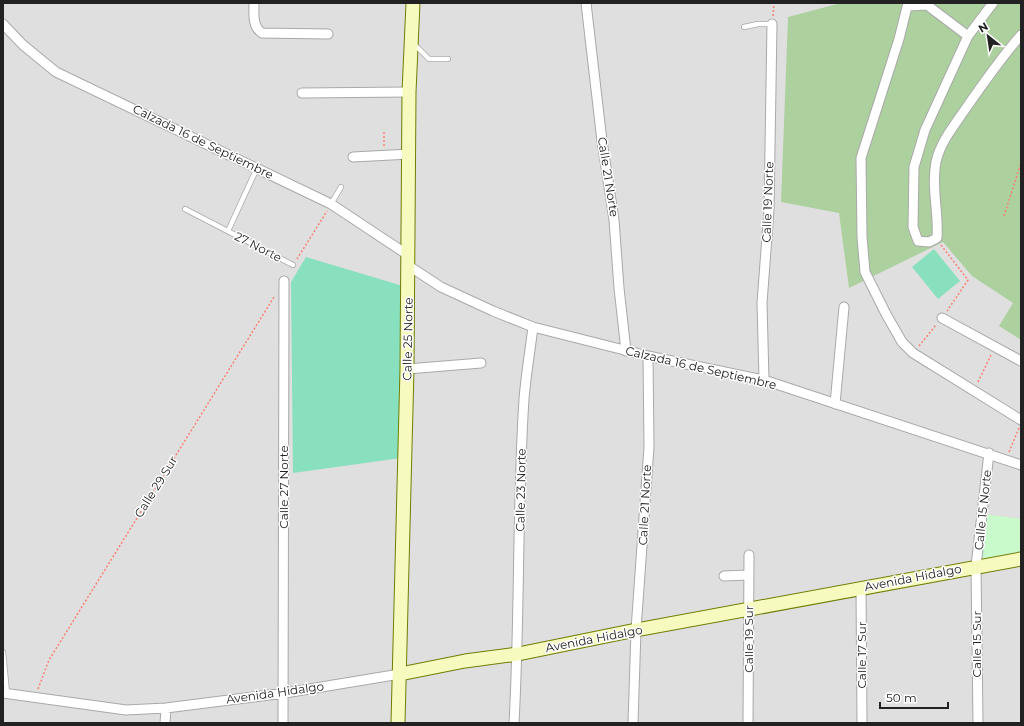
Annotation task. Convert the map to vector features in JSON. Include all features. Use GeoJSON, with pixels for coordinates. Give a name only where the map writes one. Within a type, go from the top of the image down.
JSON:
{"type":"FeatureCollection","features":[{"type":"Feature","properties":{"kind":"street"},"geometry":{"type":"LineString","coordinates":[[254,3],[254,23],[257,30],[262,33],[328,34]]}},
{"type":"Feature","properties":{"kind":"street","name":"Calle 25 Norte"},"geometry":{"type":"LineString","coordinates":[[398,723],[407,369],[410,154],[409,92],[412,42],[412,3]]}},
{"type":"Feature","properties":{"kind":"street","name":"Calle 21 Norte"},"geometry":{"type":"LineString","coordinates":[[586,3],[602,141],[614,220],[619,288],[626,351]]}},
{"type":"Feature","properties":{"kind":"street"},"geometry":{"type":"LineString","coordinates":[[993,3],[968,36],[925,130],[914,167],[913,227],[918,241],[929,242],[937,238],[938,225],[934,185],[936,161],[944,141],[1001,58],[1021,35]]}},
{"type":"Feature","properties":{"kind":"street"},"geometry":{"type":"LineString","coordinates":[[968,36],[928,4],[908,4],[899,39],[860,158],[862,237],[865,272],[886,314],[908,348],[913,353],[1021,420]]}},
{"type":"Feature","properties":{"kind":"street","name":"Calzada 16 de Septiembre"},"geometry":{"type":"LineString","coordinates":[[3,24],[23,45],[56,72],[331,204],[409,260],[441,288],[493,311],[533,327],[626,351],[764,380],[989,453],[1021,465]]}},
{"type":"Feature","properties":{"kind":"street","name":"Calle 19 Norte"},"geometry":{"type":"LineString","coordinates":[[764,380],[762,303],[769,210],[772,24]]}},
{"type":"Feature","properties":{"kind":"street"},"geometry":{"type":"LineString","coordinates":[[302,93],[409,92]]}},
{"type":"Feature","properties":{"kind":"street"},"geometry":{"type":"LineString","coordinates":[[353,157],[384,154],[410,154]]}},
{"type":"Feature","properties":{"kind":"street","name":"Calle 27 Norte"},"geometry":{"type":"LineString","coordinates":[[283,723],[284,282]]}},
{"type":"Feature","properties":{"kind":"street"},"geometry":{"type":"LineString","coordinates":[[835,404],[844,307]]}},
{"type":"Feature","properties":{"kind":"street"},"geometry":{"type":"LineString","coordinates":[[942,318],[1021,362]]}},
{"type":"Feature","properties":{"kind":"street","name":"Calle 23 Norte"},"geometry":{"type":"LineString","coordinates":[[514,723],[518,654],[522,442],[525,398],[533,327]]}},
{"type":"Feature","properties":{"kind":"street","name":"Calle 21 Norte"},"geometry":{"type":"LineString","coordinates":[[633,723],[636,630],[649,447],[648,356]]}},
{"type":"Feature","properties":{"kind":"street"},"geometry":{"type":"LineString","coordinates":[[407,369],[481,363]]}},
{"type":"Feature","properties":{"kind":"street","name":"Calle 15 Norte"},"geometry":{"type":"LineString","coordinates":[[976,566],[989,453]]}},
{"type":"Feature","properties":{"kind":"street","name":"Calle 19 Sur"},"geometry":{"type":"LineString","coordinates":[[748,723],[750,610],[748,576],[749,555]]}},
{"type":"Feature","properties":{"kind":"street","name":"Avenida Hidalgo"},"geometry":{"type":"LineString","coordinates":[[5,693],[35,696],[126,710],[166,708],[284,693],[400,674],[465,661],[518,654],[636,630],[750,610],[976,566],[1021,559]]}},
{"type":"Feature","properties":{"kind":"street","name":"Calle 15 Sur"},"geometry":{"type":"LineString","coordinates":[[976,566],[978,723]]}},
{"type":"Feature","properties":{"kind":"street"},"geometry":{"type":"LineString","coordinates":[[724,576],[748,576]]}},
{"type":"Feature","properties":{"kind":"street","name":"Calle 17 Sur"},"geometry":{"type":"LineString","coordinates":[[861,588],[862,723]]}},
{"type":"Feature","properties":{"kind":"street"},"geometry":{"type":"LineString","coordinates":[[165,723],[166,708]]}},
{"type":"Feature","properties":{"kind":"lane"},"geometry":{"type":"LineString","coordinates":[[744,27],[758,24],[772,24]]}},
{"type":"Feature","properties":{"kind":"lane"},"geometry":{"type":"LineString","coordinates":[[412,42],[429,59],[448,59]]}},
{"type":"Feature","properties":{"kind":"lane"},"geometry":{"type":"LineString","coordinates":[[228,231],[257,168]]}},
{"type":"Feature","properties":{"kind":"lane"},"geometry":{"type":"LineString","coordinates":[[331,204],[341,187]]}},
{"type":"Feature","properties":{"kind":"lane","name":"27 Norte"},"geometry":{"type":"LineString","coordinates":[[185,209],[293,265]]}},
{"type":"Feature","properties":{"kind":"lane"},"geometry":{"type":"LineString","coordinates":[[3,652],[5,693]]}},
{"type":"Feature","properties":{"kind":"path"},"geometry":{"type":"LineString","coordinates":[[772,24],[774,3]]}},
{"type":"Feature","properties":{"kind":"path"},"geometry":{"type":"LineString","coordinates":[[384,132],[384,154]]}},
{"type":"Feature","properties":{"kind":"path"},"geometry":{"type":"LineString","coordinates":[[1004,216],[1021,163]]}},
{"type":"Feature","properties":{"kind":"path","name":"27 Norte"},"geometry":{"type":"LineString","coordinates":[[293,265],[331,204]]}},
{"type":"Feature","properties":{"kind":"path"},"geometry":{"type":"LineString","coordinates":[[937,238],[968,280]]}},
{"type":"Feature","properties":{"kind":"path","name":"Calle 29 Sur"},"geometry":{"type":"LineString","coordinates":[[35,696],[49,660],[284,282]]}},
{"type":"Feature","properties":{"kind":"path"},"geometry":{"type":"LineString","coordinates":[[974,391],[995,348]]}},
{"type":"Feature","properties":{"kind":"path"},"geometry":{"type":"LineString","coordinates":[[1006,459],[1021,424]]}},
{"type":"Feature","properties":{"kind":"shaded area"},"geometry":{"type":"Polygon","coordinates":[[[3,3],[1021,3],[1021,723],[3,723],[3,3]]]}},
{"type":"Feature","properties":{"kind":"green space"},"geometry":{"type":"Polygon","coordinates":[[[841,3],[1021,3],[1021,340],[999,326],[1013,303],[972,276],[943,242],[849,288],[839,213],[781,202],[788,17],[841,3]]]}},
{"type":"Feature","properties":{"kind":"green space"},"geometry":{"type":"Polygon","coordinates":[[[934,249],[960,281],[938,299],[912,267],[934,249]]]}},
{"type":"Feature","properties":{"kind":"green space"},"geometry":{"type":"Polygon","coordinates":[[[306,257],[403,286],[401,458],[293,473],[291,282],[306,257]]]}},
{"type":"Feature","properties":{"kind":"green space"},"geometry":{"type":"Polygon","coordinates":[[[983,514],[1021,519],[1021,554],[979,561],[983,514]]]}}]}
